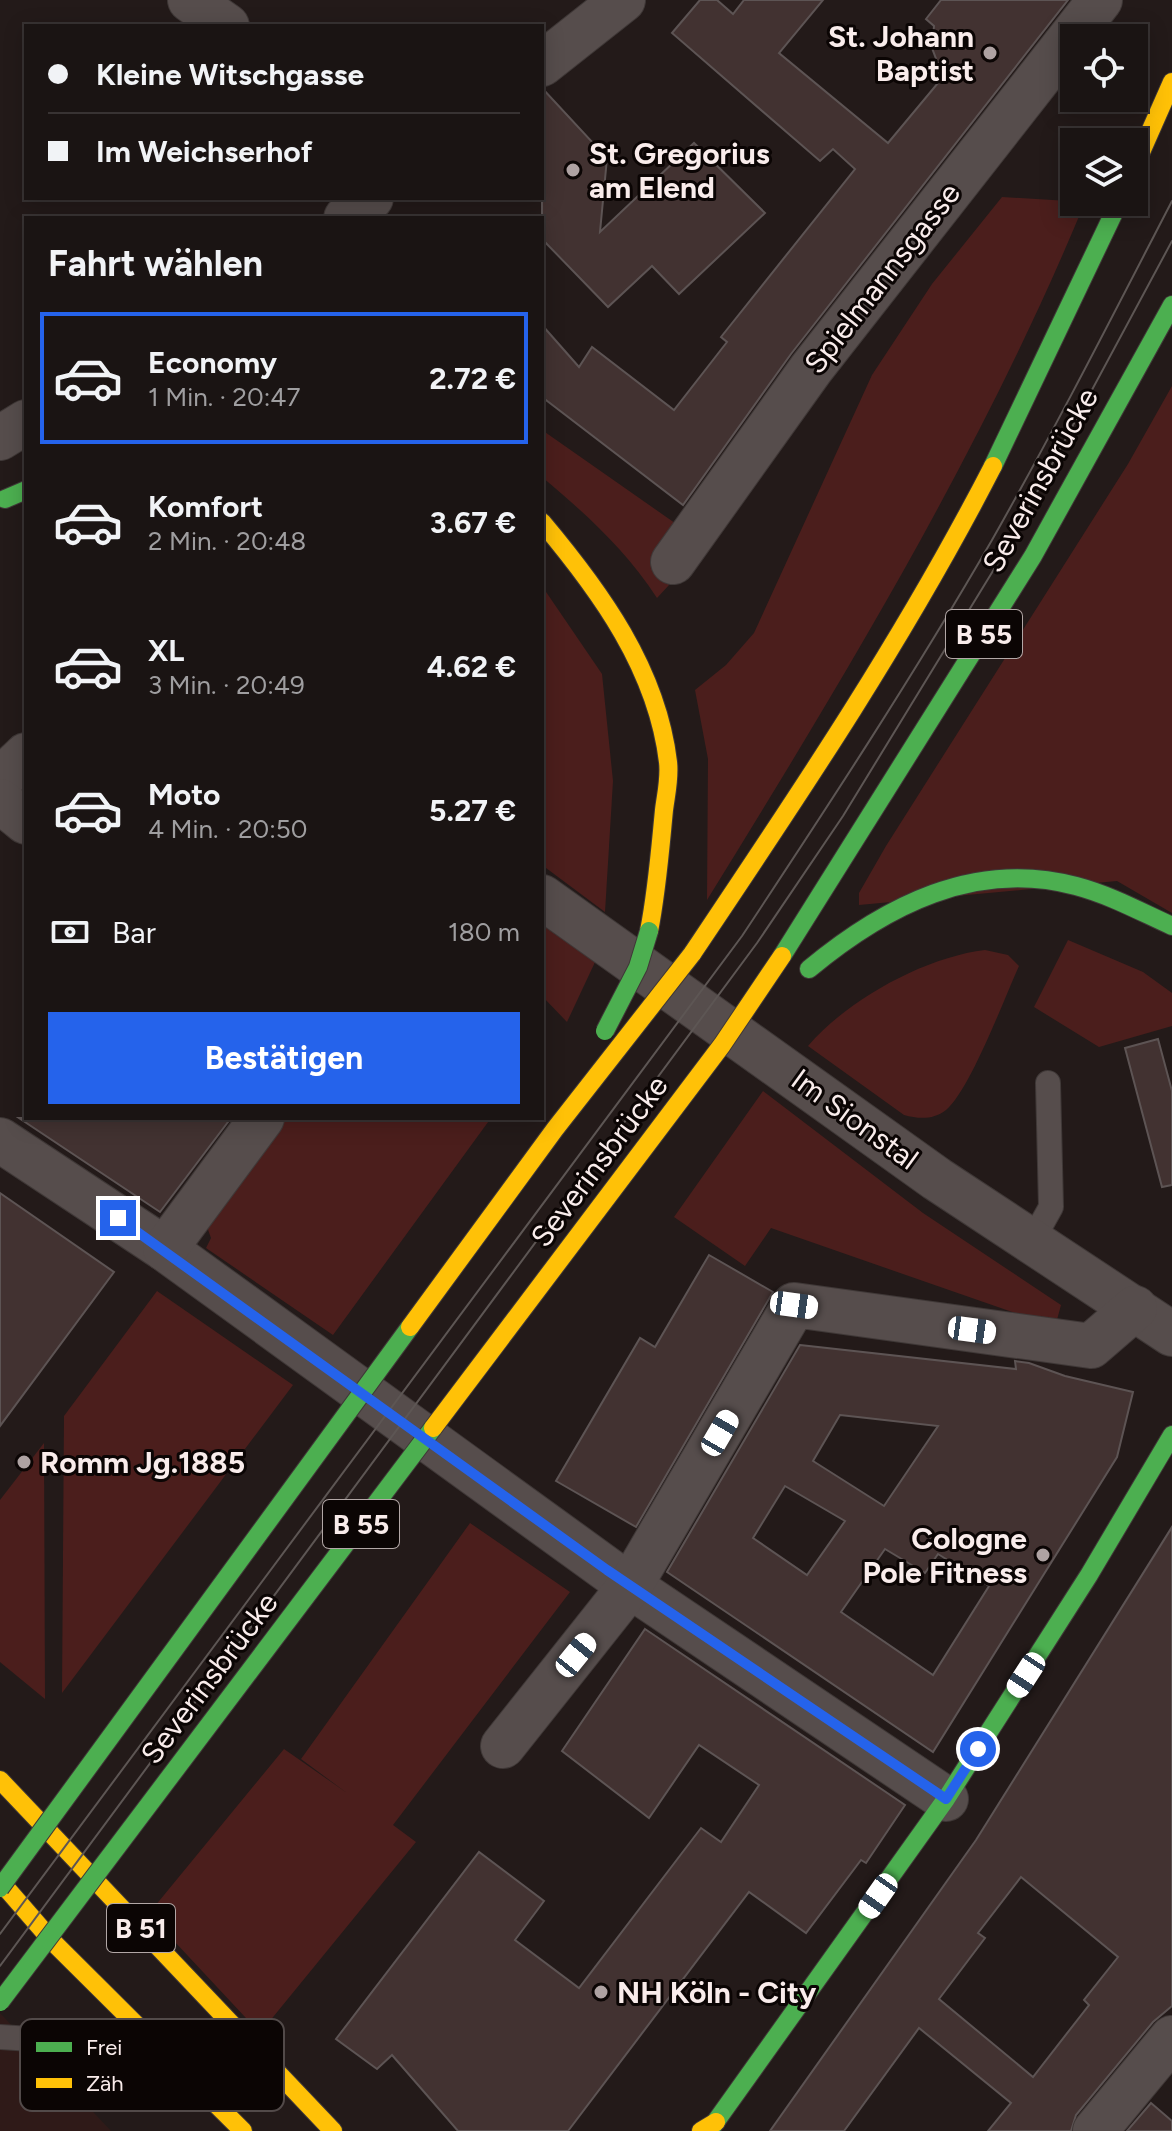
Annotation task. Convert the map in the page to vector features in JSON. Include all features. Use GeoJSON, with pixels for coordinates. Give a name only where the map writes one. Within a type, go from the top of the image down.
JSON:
{"type":"FeatureCollection","features":[{"type":"Feature","properties":{"kind":"main road"},"geometry":{"type":"LineString","coordinates":[[1148,136],[1172,82]]}},
{"type":"Feature","properties":{"kind":"main road","name":"Severinsbrücke"},"geometry":{"type":"LineString","coordinates":[[0,1888],[555,1129],[692,954],[841,731],[925,594],[1071,309],[1113,216]]}},
{"type":"Feature","properties":{"kind":"main road","name":"Severinsbrücke"},"geometry":{"type":"LineString","coordinates":[[0,2002],[722,1045],[782,956],[1033,556],[1172,305]]}},
{"type":"Feature","properties":{"kind":"main road"},"geometry":{"type":"LineString","coordinates":[[544,524],[567,551],[624,632],[653,701],[668,763],[658,893],[638,967],[555,1129]]}},
{"type":"Feature","properties":{"kind":"main road"},"geometry":{"type":"LineString","coordinates":[[803,974],[918,896],[954,883],[989,878],[1024,878],[1074,885],[1172,926]]}},
{"type":"Feature","properties":{"kind":"main road"},"geometry":{"type":"LineString","coordinates":[[722,1045],[775,999]]}},
{"type":"Feature","properties":{"kind":"main road"},"geometry":{"type":"LineString","coordinates":[[709,2128],[946,1799],[1089,1575],[1172,1435]]}},
{"type":"Feature","properties":{"kind":"main road","name":"B 51"},"geometry":{"type":"LineString","coordinates":[[0,1780],[227,2019]]}},
{"type":"Feature","properties":{"kind":"main road","name":"B 51"},"geometry":{"type":"LineString","coordinates":[[0,1881],[53,1942],[130,2019]]}},
{"type":"Feature","properties":{"kind":"main road","name":"B 51"},"geometry":{"type":"LineString","coordinates":[[284,2079],[333,2131]]}},
{"type":"Feature","properties":{"kind":"main road","name":"B 51"},"geometry":{"type":"LineString","coordinates":[[223,2111],[243,2131]]}},
{"type":"Feature","properties":{"kind":"street"},"geometry":{"type":"LineString","coordinates":[[190,0],[224,24]]}},
{"type":"Feature","properties":{"kind":"street"},"geometry":{"type":"LineString","coordinates":[[544,62],[623,0]]}},
{"type":"Feature","properties":{"kind":"street","name":"Spielmannsgasse"},"geometry":{"type":"LineString","coordinates":[[673,562],[820,357],[1100,0]]}},
{"type":"Feature","properties":{"kind":"street"},"geometry":{"type":"LineString","coordinates":[[348,216],[368,200]]}},
{"type":"Feature","properties":{"kind":"street"},"geometry":{"type":"LineString","coordinates":[[0,438],[24,423]]}},
{"type":"Feature","properties":{"kind":"street"},"geometry":{"type":"LineString","coordinates":[[0,780],[24,757]]}},
{"type":"Feature","properties":{"kind":"street"},"geometry":{"type":"LineString","coordinates":[[0,801],[24,820]]}},
{"type":"Feature","properties":{"kind":"street","name":"Im Sionstal"},"geometry":{"type":"LineString","coordinates":[[544,898],[699,1012],[1172,1334]]}},
{"type":"Feature","properties":{"kind":"street"},"geometry":{"type":"LineString","coordinates":[[165,1249],[261,1120]]}},
{"type":"Feature","properties":{"kind":"street"},"geometry":{"type":"LineString","coordinates":[[0,1140],[165,1249],[630,1586],[946,1799]]}},
{"type":"Feature","properties":{"kind":"street"},"geometry":{"type":"LineString","coordinates":[[503,1746],[630,1586],[794,1305],[1091,1346],[1135,1308]]}},
{"type":"Feature","properties":{"kind":"street"},"geometry":{"type":"LineString","coordinates":[[1095,2131],[1172,2038]]}},
{"type":"Feature","properties":{"kind":"lane"},"geometry":{"type":"LineString","coordinates":[[1032,1241],[1051,1207],[1048,1083]]}},
{"type":"Feature","properties":{"kind":"lane"},"geometry":{"type":"LineString","coordinates":[[0,2037],[20,2038]]}},
{"type":"Feature","properties":{"kind":"shaded area"},"geometry":{"type":"Polygon","coordinates":[[[1002,197],[1060,200],[1060,216],[1079,216],[1003,383],[958,471],[861,645],[707,900],[708,759],[695,690],[726,665],[754,633],[872,375],[932,284],[1002,197]]]}},
{"type":"Feature","properties":{"kind":"shaded area"},"geometry":{"type":"Polygon","coordinates":[[[1172,386],[1172,913],[1117,881],[859,905],[859,893],[886,846],[1128,464],[1172,386]]]}},
{"type":"Feature","properties":{"kind":"shaded area"},"geometry":{"type":"Polygon","coordinates":[[[544,431],[682,528],[657,563],[669,585],[657,598],[632,564],[544,479],[544,431]]]}},
{"type":"Feature","properties":{"kind":"shaded area"},"geometry":{"type":"Polygon","coordinates":[[[544,589],[602,674],[613,781],[605,912],[544,866],[544,589]]]}},
{"type":"Feature","properties":{"kind":"shaded area"},"geometry":{"type":"Polygon","coordinates":[[[544,921],[596,960],[567,1022],[544,998],[544,921]]]}},
{"type":"Feature","properties":{"kind":"shaded area"},"geometry":{"type":"Polygon","coordinates":[[[1068,940],[1143,972],[1172,993],[1172,1026],[1099,1047],[1034,1007],[1068,940]]]}},
{"type":"Feature","properties":{"kind":"shaded area"},"geometry":{"type":"Polygon","coordinates":[[[985,950],[1008,955],[1019,966],[965,1084],[946,1110],[936,1116],[904,1115],[808,1046],[844,1013],[889,983],[938,961],[985,950]]]}},
{"type":"Feature","properties":{"kind":"shaded area"},"geometry":{"type":"Polygon","coordinates":[[[763,1091],[923,1213],[1061,1305],[1055,1327],[771,1228],[745,1266],[674,1217],[763,1091]]]}},
{"type":"Feature","properties":{"kind":"shaded area"},"geometry":{"type":"Polygon","coordinates":[[[278,1120],[490,1120],[333,1335],[206,1248],[211,1238],[206,1224],[278,1120]]]}},
{"type":"Feature","properties":{"kind":"shaded area"},"geometry":{"type":"Polygon","coordinates":[[[157,1291],[293,1385],[62,1693],[64,1416],[157,1291]]]}},
{"type":"Feature","properties":{"kind":"shaded area"},"geometry":{"type":"Polygon","coordinates":[[[44,1443],[45,1699],[0,1662],[0,1500],[44,1443]]]}},
{"type":"Feature","properties":{"kind":"shaded area"},"geometry":{"type":"Polygon","coordinates":[[[470,1523],[570,1592],[393,1825],[416,1842],[271,2019],[247,2019],[160,1926],[155,1906],[284,1749],[347,1793],[301,1759],[470,1523]]]}},
{"type":"Feature","properties":{"kind":"shaded area"},"geometry":{"type":"Polygon","coordinates":[[[0,2013],[20,2034],[20,2111],[92,2111],[111,2131],[0,2131],[0,2013]]]}},
{"type":"Feature","properties":{"kind":"building"},"geometry":{"type":"Polygon","coordinates":[[[700,0],[717,0],[733,14],[744,0],[823,0],[779,53],[888,143],[943,77],[932,48],[934,26],[926,19],[941,0],[1068,0],[791,354],[683,505],[544,399],[544,327],[579,367],[592,347],[674,410],[727,342],[721,337],[855,169],[833,149],[820,161],[672,33],[700,0]]]}},
{"type":"Feature","properties":{"kind":"building"},"geometry":{"type":"Polygon","coordinates":[[[544,90],[607,158],[600,232],[694,143],[765,213],[679,294],[652,266],[608,307],[544,241],[544,90]]]}},
{"type":"Feature","properties":{"kind":"building"},"geometry":{"type":"Polygon","coordinates":[[[1158,1039],[1172,1091],[1172,1185],[1162,1187],[1125,1048],[1158,1039]]]}},
{"type":"Feature","properties":{"kind":"building"},"geometry":{"type":"Polygon","coordinates":[[[19,1118],[229,1120],[160,1212],[19,1118]]]}},
{"type":"Feature","properties":{"kind":"building"},"geometry":{"type":"Polygon","coordinates":[[[0,1193],[114,1272],[0,1426],[0,1193]]]}},
{"type":"Feature","properties":{"kind":"building"},"geometry":{"type":"Polygon","coordinates":[[[709,1255],[773,1292],[636,1527],[556,1481],[640,1338],[655,1347],[709,1255]]]}},
{"type":"Feature","properties":{"kind":"building"},"geometry":{"type":"Polygon","coordinates":[[[800,1345],[1016,1369],[1015,1361],[1133,1392],[1117,1457],[933,1752],[667,1572],[800,1345]],[[840,1415],[813,1461],[884,1506],[938,1426],[840,1415]],[[785,1486],[753,1538],[807,1575],[845,1521],[785,1486]],[[885,1549],[841,1612],[933,1675],[989,1586],[938,1554],[925,1573],[885,1549]]]}},
{"type":"Feature","properties":{"kind":"building"},"geometry":{"type":"Polygon","coordinates":[[[1172,1527],[1172,2006],[1153,2022],[1076,2115],[1071,2131],[988,2131],[1011,2103],[919,2028],[844,2131],[770,2131],[976,1840],[1172,1527]],[[1021,1877],[978,1933],[985,1938],[939,1999],[1033,2077],[1089,2005],[1084,2000],[1118,1957],[1021,1877]]]}},
{"type":"Feature","properties":{"kind":"building"},"geometry":{"type":"Polygon","coordinates":[[[645,1629],[905,1805],[866,1863],[861,1860],[806,1933],[749,1892],[568,2131],[458,2131],[392,2055],[377,2069],[336,2039],[479,1852],[544,1901],[515,1940],[579,1988],[701,1828],[721,1842],[759,1785],[699,1745],[649,1818],[562,1751],[645,1629]]]}},
{"type":"Feature","properties":{"kind":"building"},"geometry":{"type":"Polygon","coordinates":[[[1151,2103],[1172,2121],[1172,2131],[1127,2131],[1151,2103]]]}},
{"type":"Feature","properties":{"kind":"tram line"},"geometry":{"type":"LineString","coordinates":[[0,1934],[742,936],[901,690],[992,540],[1172,201]]}},
{"type":"Feature","properties":{"kind":"tram line"},"geometry":{"type":"LineString","coordinates":[[0,1966],[757,943],[843,816],[1007,548],[1172,241]]}},
{"type":"Feature","properties":{"kind":"traffic: fast"},"geometry":{"type":"LineString","coordinates":[[993,466],[1112,216]]}},
{"type":"Feature","properties":{"kind":"traffic: fast"},"geometry":{"type":"LineString","coordinates":[[782,956],[1033,556],[1172,305]]}},
{"type":"Feature","properties":{"kind":"traffic: fast"},"geometry":{"type":"LineString","coordinates":[[5,499],[24,491]]}},
{"type":"Feature","properties":{"kind":"traffic: fast"},"geometry":{"type":"LineString","coordinates":[[809,969],[838,946],[900,908],[967,884],[1002,879],[1039,879],[1076,886],[1172,926]]}},
{"type":"Feature","properties":{"kind":"traffic: fast"},"geometry":{"type":"LineString","coordinates":[[605,1031],[638,967],[649,931]]}},
{"type":"Feature","properties":{"kind":"traffic: fast"},"geometry":{"type":"LineString","coordinates":[[0,1888],[410,1327]]}},
{"type":"Feature","properties":{"kind":"traffic: fast"},"geometry":{"type":"LineString","coordinates":[[0,2002],[433,1428]]}},
{"type":"Feature","properties":{"kind":"traffic: fast"},"geometry":{"type":"LineString","coordinates":[[709,2131],[946,1799],[1089,1575],[1172,1435]]}},
{"type":"Feature","properties":{"kind":"traffic: slow"},"geometry":{"type":"LineString","coordinates":[[1148,136],[1172,82]]}},
{"type":"Feature","properties":{"kind":"traffic: slow"},"geometry":{"type":"LineString","coordinates":[[692,954],[887,654],[993,466]]}},
{"type":"Feature","properties":{"kind":"traffic: slow"},"geometry":{"type":"LineString","coordinates":[[544,525],[585,576],[623,633],[639,663],[662,728],[668,780],[649,931]]}},
{"type":"Feature","properties":{"kind":"traffic: slow"},"geometry":{"type":"LineString","coordinates":[[410,1327],[555,1129],[692,954]]}},
{"type":"Feature","properties":{"kind":"traffic: slow"},"geometry":{"type":"LineString","coordinates":[[433,1428],[722,1045],[782,956]]}},
{"type":"Feature","properties":{"kind":"traffic: slow"},"geometry":{"type":"LineString","coordinates":[[0,1780],[227,2019]]}},
{"type":"Feature","properties":{"kind":"traffic: slow"},"geometry":{"type":"LineString","coordinates":[[0,1881],[53,1942],[130,2019]]}},
{"type":"Feature","properties":{"kind":"traffic: slow"},"geometry":{"type":"LineString","coordinates":[[284,2079],[333,2131]]}},
{"type":"Feature","properties":{"kind":"traffic: slow"},"geometry":{"type":"LineString","coordinates":[[223,2111],[243,2131]]}},
{"type":"Feature","properties":{"kind":"traffic: slow"},"geometry":{"type":"LineString","coordinates":[[701,2131],[716,2122]]}},
{"type":"Feature","properties":{"kind":"place","name":"St. Johann Baptist"},"geometry":{"type":"Point","coordinates":[990,53]}},
{"type":"Feature","properties":{"kind":"place","name":"St. Gregorius am Elend"},"geometry":{"type":"Point","coordinates":[573,170]}},
{"type":"Feature","properties":{"kind":"place","name":"Romm Jg.1885"},"geometry":{"type":"Point","coordinates":[24,1462]}},
{"type":"Feature","properties":{"kind":"place","name":"Cologne Pole Fitness"},"geometry":{"type":"Point","coordinates":[1043,1555]}},
{"type":"Feature","properties":{"kind":"place","name":"NH Köln - City"},"geometry":{"type":"Point","coordinates":[601,1992]}},
{"type":"Feature","properties":{"kind":"route"},"geometry":{"type":"LineString","coordinates":[[118,1218],[607,1570],[946,1799],[978,1749]]}}]}
